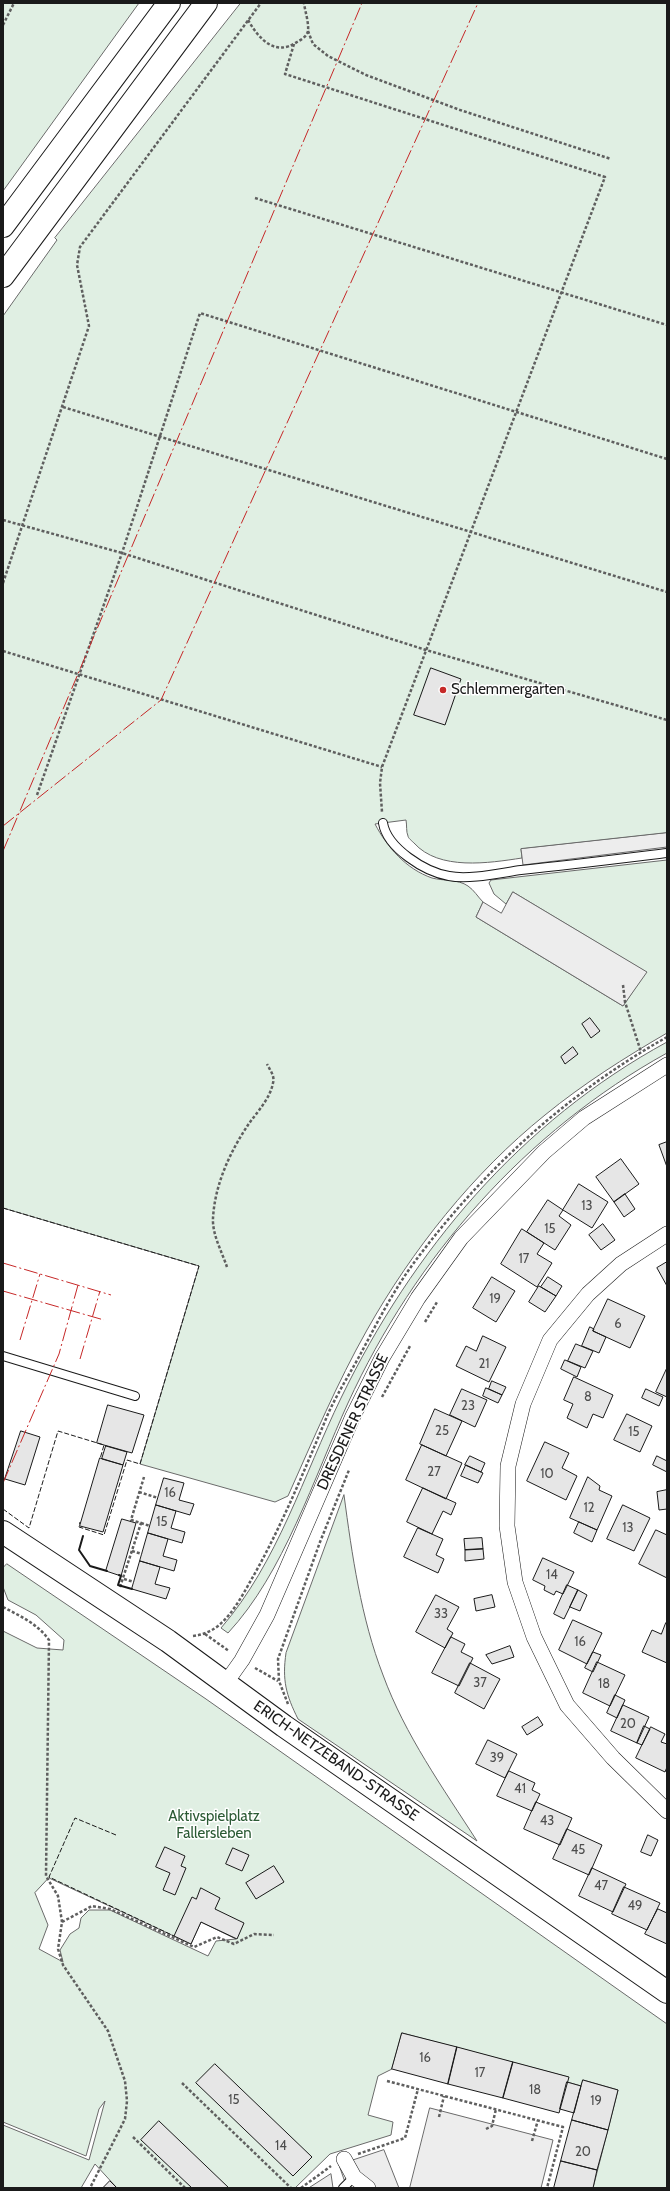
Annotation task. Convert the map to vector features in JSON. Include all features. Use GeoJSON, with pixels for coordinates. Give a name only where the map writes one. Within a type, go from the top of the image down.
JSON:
{"type":"FeatureCollection","features":[{"type":"Feature","properties":{"kind":"main road"},"geometry":{"type":"LineString","coordinates":[[3,226],[169,3]]}},
{"type":"Feature","properties":{"kind":"main road"},"geometry":{"type":"LineString","coordinates":[[3,276],[206,3]]}},
{"type":"Feature","properties":{"kind":"main road","name":"ERICH-NETZEBAND-STRASSE"},"geometry":{"type":"LineString","coordinates":[[3,1532],[43,1557],[108,1603],[168,1641],[284,1726],[667,1992]]}},
{"type":"Feature","properties":{"kind":"street","name":"DRESDENER STRASSE"},"geometry":{"type":"LineString","coordinates":[[225,1684],[242,1660],[267,1616],[353,1416],[382,1358],[418,1298],[461,1238],[544,1152],[584,1118],[667,1065]]}},
{"type":"Feature","properties":{"kind":"street"},"geometry":{"type":"LineString","coordinates":[[667,1234],[621,1264],[588,1294],[550,1340],[523,1404],[508,1466],[507,1526],[515,1582],[534,1637],[567,1705],[613,1758],[667,1811]]}},
{"type":"Feature","properties":{"kind":"street"},"geometry":{"type":"LineString","coordinates":[[344,2159],[354,2177],[368,2188]]}},
{"type":"Feature","properties":{"kind":"lane"},"geometry":{"type":"LineString","coordinates":[[383,823],[390,839],[413,860],[432,872],[450,876],[506,872],[667,853]]}},
{"type":"Feature","properties":{"kind":"lane"},"geometry":{"type":"LineString","coordinates":[[3,1356],[135,1396]]}},
{"type":"Feature","properties":{"kind":"lane"},"geometry":{"type":"LineString","coordinates":[[343,2188],[354,2177]]}},
{"type":"Feature","properties":{"kind":"path"},"geometry":{"type":"LineString","coordinates":[[3,24],[14,3]]}},
{"type":"Feature","properties":{"kind":"path"},"geometry":{"type":"LineString","coordinates":[[3,583],[63,408],[89,326],[76,265],[80,247],[261,3]]}},
{"type":"Feature","properties":{"kind":"path"},"geometry":{"type":"LineString","coordinates":[[304,3],[308,31],[313,44],[328,56],[366,75],[460,110],[611,159]]}},
{"type":"Feature","properties":{"kind":"path"},"geometry":{"type":"LineString","coordinates":[[248,20],[256,33],[275,48],[285,48],[294,44],[306,36],[308,31]]}},
{"type":"Feature","properties":{"kind":"path"},"geometry":{"type":"LineString","coordinates":[[294,44],[284,74],[605,177],[382,767],[380,783],[383,823]]}},
{"type":"Feature","properties":{"kind":"path"},"geometry":{"type":"LineString","coordinates":[[255,198],[667,325]]}},
{"type":"Feature","properties":{"kind":"path"},"geometry":{"type":"LineString","coordinates":[[37,795],[78,673],[122,553],[200,313],[667,459]]}},
{"type":"Feature","properties":{"kind":"path"},"geometry":{"type":"LineString","coordinates":[[63,408],[667,592]]}},
{"type":"Feature","properties":{"kind":"path"},"geometry":{"type":"LineString","coordinates":[[3,520],[122,553],[426,650],[667,720]]}},
{"type":"Feature","properties":{"kind":"path"},"geometry":{"type":"LineString","coordinates":[[3,651],[382,767]]}},
{"type":"Feature","properties":{"kind":"path"},"geometry":{"type":"LineString","coordinates":[[623,985],[625,1002],[641,1052]]}},
{"type":"Feature","properties":{"kind":"path"},"geometry":{"type":"LineString","coordinates":[[227,1267],[216,1235],[213,1219],[214,1208],[220,1179],[230,1156],[269,1095],[274,1082],[272,1073],[267,1064]]}},
{"type":"Feature","properties":{"kind":"path"},"geometry":{"type":"LineString","coordinates":[[421,1328],[440,1297]]}},
{"type":"Feature","properties":{"kind":"path"},"geometry":{"type":"LineString","coordinates":[[379,1403],[413,1340]]}},
{"type":"Feature","properties":{"kind":"path"},"geometry":{"type":"LineString","coordinates":[[284,1726],[291,1713],[279,1682],[278,1658],[320,1542],[350,1469]]}},
{"type":"Feature","properties":{"kind":"path"},"geometry":{"type":"LineString","coordinates":[[144,1477],[131,1520],[150,1526]]}},
{"type":"Feature","properties":{"kind":"path"},"geometry":{"type":"LineString","coordinates":[[139,1492],[158,1498]]}},
{"type":"Feature","properties":{"kind":"path"},"geometry":{"type":"LineString","coordinates":[[108,1603],[122,1586],[141,1522]]}},
{"type":"Feature","properties":{"kind":"path"},"geometry":{"type":"LineString","coordinates":[[132,1551],[142,1554]]}},
{"type":"Feature","properties":{"kind":"path"},"geometry":{"type":"LineString","coordinates":[[124,1579],[134,1582]]}},
{"type":"Feature","properties":{"kind":"path"},"geometry":{"type":"LineString","coordinates":[[3,1607],[32,1623],[42,1631],[49,1640],[46,1876],[58,1896],[62,1922],[58,1949],[63,1965],[108,2031],[125,2081],[127,2101],[126,2119],[90,2188]]}},
{"type":"Feature","properties":{"kind":"path"},"geometry":{"type":"LineString","coordinates":[[62,1922],[92,1906],[110,1909],[194,1947],[217,1937],[234,1944],[254,1934],[274,1935]]}},
{"type":"Feature","properties":{"kind":"path"},"geometry":{"type":"LineString","coordinates":[[387,2081],[563,2127],[547,2188]]}},
{"type":"Feature","properties":{"kind":"path"},"geometry":{"type":"LineString","coordinates":[[182,2083],[291,2188]]}},
{"type":"Feature","properties":{"kind":"path"},"geometry":{"type":"LineString","coordinates":[[301,2188],[344,2159],[405,2138],[418,2089]]}},
{"type":"Feature","properties":{"kind":"path"},"geometry":{"type":"LineString","coordinates":[[439,2117],[444,2096]]}},
{"type":"Feature","properties":{"kind":"path"},"geometry":{"type":"LineString","coordinates":[[486,2129],[492,2126],[496,2109]]}},
{"type":"Feature","properties":{"kind":"path"},"geometry":{"type":"LineString","coordinates":[[532,2141],[538,2120]]}},
{"type":"Feature","properties":{"kind":"path"},"geometry":{"type":"LineString","coordinates":[[133,2137],[185,2188]]}},
{"type":"Feature","properties":{"kind":"green space"},"geometry":{"type":"Polygon","coordinates":[[[3,3],[139,3],[3,191],[3,3]]]}},
{"type":"Feature","properties":{"kind":"green space"},"geometry":{"type":"Polygon","coordinates":[[[241,3],[667,3],[667,833],[521,849],[522,858],[495,862],[465,863],[437,858],[424,852],[409,838],[406,820],[375,824],[391,849],[414,869],[432,878],[460,882],[470,888],[483,902],[476,917],[623,1006],[646,972],[513,892],[506,904],[494,894],[489,883],[491,880],[667,860],[667,1033],[604,1072],[545,1115],[493,1162],[446,1214],[404,1271],[367,1330],[326,1412],[288,1496],[275,1502],[140,1464],[199,1266],[3,1208],[3,316],[57,240],[55,238],[241,3]]]}},
{"type":"Feature","properties":{"kind":"green space"},"geometry":{"type":"Polygon","coordinates":[[[667,1042],[667,1053],[616,1084],[567,1120],[522,1160],[480,1202],[441,1249],[406,1298],[375,1349],[348,1403],[282,1553],[266,1582],[248,1609],[228,1633],[221,1628],[241,1602],[274,1547],[341,1398],[370,1343],[402,1291],[437,1241],[476,1194],[518,1151],[564,1111],[614,1074],[667,1042]]]}},
{"type":"Feature","properties":{"kind":"green space"},"geometry":{"type":"Polygon","coordinates":[[[344,1495],[358,1586],[375,1653],[383,1675],[413,1740],[477,1841],[298,1719],[290,1702],[284,1671],[286,1653],[344,1495]]]}},
{"type":"Feature","properties":{"kind":"green space","name":"Aktivspielplatz Fallersleben"},"geometry":{"type":"Polygon","coordinates":[[[7,1564],[206,1699],[667,2024],[667,2188],[593,2188],[618,2090],[583,2080],[581,2086],[567,2082],[568,2077],[402,2033],[392,2069],[378,2076],[368,2115],[393,2122],[391,2135],[330,2154],[295,2188],[117,2188],[95,2164],[81,2188],[3,2188],[3,2125],[89,2160],[105,2101],[99,2109],[86,2156],[3,2122],[3,1631],[37,1648],[63,1650],[64,1640],[36,1615],[8,1600],[3,1587],[3,1568],[7,1564]],[[49,1878],[35,1893],[48,1925],[39,1949],[63,1962],[60,1950],[70,1934],[79,1928],[81,1918],[89,1910],[110,1910],[208,1956],[216,1941],[236,1939],[201,1922],[191,1944],[49,1878]]]}},
{"type":"Feature","properties":{"kind":"shaded area"},"geometry":{"type":"Polygon","coordinates":[[[667,833],[667,847],[523,865],[521,849],[667,833]]]}},
{"type":"Feature","properties":{"kind":"shaded area"},"geometry":{"type":"Polygon","coordinates":[[[513,892],[647,972],[623,1006],[476,917],[483,902],[501,913],[513,892]]]}},
{"type":"Feature","properties":{"kind":"shaded area"},"geometry":{"type":"Polygon","coordinates":[[[430,2108],[553,2140],[541,2188],[410,2188],[430,2108]]]}},
{"type":"Feature","properties":{"kind":"shaded area"},"geometry":{"type":"Polygon","coordinates":[[[384,2150],[399,2188],[347,2188],[339,2165],[384,2150]]]}},
{"type":"Feature","properties":{"kind":"shaded area"},"geometry":{"type":"Polygon","coordinates":[[[331,2174],[333,2188],[309,2188],[331,2174]]]}},
{"type":"Feature","properties":{"kind":"building"},"geometry":{"type":"Polygon","coordinates":[[[431,668],[461,679],[445,725],[414,715],[431,668]]]}},
{"type":"Feature","properties":{"kind":"building"},"geometry":{"type":"Polygon","coordinates":[[[590,1018],[600,1031],[591,1038],[582,1024],[590,1018]]]}},
{"type":"Feature","properties":{"kind":"building"},"geometry":{"type":"Polygon","coordinates":[[[573,1047],[578,1054],[565,1064],[561,1057],[573,1047]]]}},
{"type":"Feature","properties":{"kind":"building"},"geometry":{"type":"Polygon","coordinates":[[[667,1142],[667,1167],[659,1145],[667,1142]]]}},
{"type":"Feature","properties":{"kind":"building"},"geometry":{"type":"Polygon","coordinates":[[[621,1159],[639,1184],[614,1202],[596,1177],[621,1159]]]}},
{"type":"Feature","properties":{"kind":"building"},"geometry":{"type":"Polygon","coordinates":[[[579,1184],[608,1202],[592,1228],[563,1210],[579,1184]]]}},
{"type":"Feature","properties":{"kind":"building"},"geometry":{"type":"Polygon","coordinates":[[[625,1194],[635,1209],[624,1217],[614,1202],[625,1194]]]}},
{"type":"Feature","properties":{"kind":"building"},"geometry":{"type":"Polygon","coordinates":[[[548,1200],[563,1210],[559,1216],[571,1225],[555,1250],[527,1232],[548,1200]]]}},
{"type":"Feature","properties":{"kind":"building"},"geometry":{"type":"Polygon","coordinates":[[[603,1224],[615,1240],[601,1250],[589,1235],[603,1224]]]}},
{"type":"Feature","properties":{"kind":"building"},"geometry":{"type":"Polygon","coordinates":[[[522,1229],[544,1243],[537,1254],[552,1263],[537,1287],[501,1264],[522,1229]]]}},
{"type":"Feature","properties":{"kind":"building"},"geometry":{"type":"Polygon","coordinates":[[[667,1262],[667,1286],[657,1268],[667,1262]]]}},
{"type":"Feature","properties":{"kind":"building"},"geometry":{"type":"Polygon","coordinates":[[[492,1277],[515,1291],[496,1322],[473,1308],[492,1277]]]}},
{"type":"Feature","properties":{"kind":"building"},"geometry":{"type":"Polygon","coordinates":[[[548,1277],[562,1286],[556,1296],[541,1287],[548,1277]]]}},
{"type":"Feature","properties":{"kind":"building"},"geometry":{"type":"Polygon","coordinates":[[[539,1286],[556,1296],[545,1312],[529,1302],[539,1286]]]}},
{"type":"Feature","properties":{"kind":"building"},"geometry":{"type":"Polygon","coordinates":[[[608,1299],[645,1316],[630,1348],[593,1331],[608,1299]]]}},
{"type":"Feature","properties":{"kind":"building"},"geometry":{"type":"Polygon","coordinates":[[[590,1327],[594,1329],[593,1331],[606,1337],[599,1353],[582,1346],[590,1327]]]}},
{"type":"Feature","properties":{"kind":"building"},"geometry":{"type":"Polygon","coordinates":[[[483,1336],[506,1347],[489,1382],[456,1366],[466,1346],[476,1351],[483,1336]]]}},
{"type":"Feature","properties":{"kind":"building"},"geometry":{"type":"Polygon","coordinates":[[[576,1344],[593,1351],[585,1368],[568,1361],[576,1344]]]}},
{"type":"Feature","properties":{"kind":"building"},"geometry":{"type":"Polygon","coordinates":[[[565,1360],[581,1367],[577,1377],[561,1369],[565,1360]]]}},
{"type":"Feature","properties":{"kind":"building"},"geometry":{"type":"Polygon","coordinates":[[[667,1368],[667,1397],[656,1392],[667,1368]]]}},
{"type":"Feature","properties":{"kind":"building"},"geometry":{"type":"Polygon","coordinates":[[[574,1377],[613,1395],[603,1418],[593,1414],[587,1428],[567,1418],[573,1404],[564,1400],[574,1377]]]}},
{"type":"Feature","properties":{"kind":"building"},"geometry":{"type":"Polygon","coordinates":[[[492,1381],[506,1387],[502,1395],[489,1389],[492,1381]]]}},
{"type":"Feature","properties":{"kind":"building"},"geometry":{"type":"Polygon","coordinates":[[[486,1388],[502,1395],[498,1403],[483,1396],[486,1388]]]}},
{"type":"Feature","properties":{"kind":"building"},"geometry":{"type":"Polygon","coordinates":[[[462,1389],[487,1400],[475,1427],[450,1415],[462,1389]]]}},
{"type":"Feature","properties":{"kind":"building"},"geometry":{"type":"Polygon","coordinates":[[[646,1389],[663,1397],[659,1406],[642,1398],[646,1389]]]}},
{"type":"Feature","properties":{"kind":"building"},"geometry":{"type":"Polygon","coordinates":[[[108,1405],[144,1415],[132,1453],[97,1443],[108,1405]]]}},
{"type":"Feature","properties":{"kind":"building"},"geometry":{"type":"Polygon","coordinates":[[[435,1409],[462,1421],[446,1456],[420,1444],[435,1409]]]}},
{"type":"Feature","properties":{"kind":"building"},"geometry":{"type":"Polygon","coordinates":[[[627,1414],[652,1426],[640,1452],[614,1440],[627,1414]]]}},
{"type":"Feature","properties":{"kind":"building"},"geometry":{"type":"Polygon","coordinates":[[[21,1431],[40,1437],[25,1485],[5,1479],[21,1431]]]}},
{"type":"Feature","properties":{"kind":"building"},"geometry":{"type":"Polygon","coordinates":[[[545,1442],[569,1453],[562,1468],[577,1476],[566,1500],[527,1481],[545,1442]]]}},
{"type":"Feature","properties":{"kind":"building"},"geometry":{"type":"Polygon","coordinates":[[[422,1445],[462,1463],[446,1499],[406,1480],[422,1445]]]}},
{"type":"Feature","properties":{"kind":"building"},"geometry":{"type":"Polygon","coordinates":[[[106,1446],[127,1452],[123,1465],[102,1459],[106,1446]]]}},
{"type":"Feature","properties":{"kind":"building"},"geometry":{"type":"Polygon","coordinates":[[[470,1456],[485,1463],[481,1472],[465,1465],[470,1456]]]}},
{"type":"Feature","properties":{"kind":"building"},"geometry":{"type":"Polygon","coordinates":[[[657,1456],[667,1461],[667,1472],[653,1465],[657,1456]]]}},
{"type":"Feature","properties":{"kind":"building"},"geometry":{"type":"Polygon","coordinates":[[[100,1458],[123,1465],[103,1532],[80,1526],[100,1458]]]}},
{"type":"Feature","properties":{"kind":"building"},"geometry":{"type":"Polygon","coordinates":[[[466,1465],[483,1473],[478,1483],[461,1476],[466,1465]]]}},
{"type":"Feature","properties":{"kind":"building"},"geometry":{"type":"Polygon","coordinates":[[[588,1477],[600,1486],[599,1490],[612,1496],[597,1530],[570,1518],[588,1477]]]}},
{"type":"Feature","properties":{"kind":"building"},"geometry":{"type":"Polygon","coordinates":[[[164,1478],[184,1483],[179,1500],[194,1504],[190,1515],[156,1505],[164,1478]]]}},
{"type":"Feature","properties":{"kind":"building"},"geometry":{"type":"Polygon","coordinates":[[[423,1488],[456,1503],[451,1515],[443,1511],[432,1534],[407,1522],[423,1488]]]}},
{"type":"Feature","properties":{"kind":"building"},"geometry":{"type":"Polygon","coordinates":[[[667,1490],[667,1509],[659,1510],[657,1492],[667,1490]]]}},
{"type":"Feature","properties":{"kind":"building"},"geometry":{"type":"Polygon","coordinates":[[[156,1505],[176,1511],[171,1528],[185,1532],[182,1543],[148,1533],[156,1505]]]}},
{"type":"Feature","properties":{"kind":"building"},"geometry":{"type":"Polygon","coordinates":[[[623,1505],[650,1518],[634,1551],[607,1539],[623,1505]]]}},
{"type":"Feature","properties":{"kind":"building"},"geometry":{"type":"Polygon","coordinates":[[[122,1519],[136,1523],[121,1576],[106,1571],[122,1519]]]}},
{"type":"Feature","properties":{"kind":"building"},"geometry":{"type":"Polygon","coordinates":[[[579,1522],[597,1530],[592,1542],[574,1533],[579,1522]]]}},
{"type":"Feature","properties":{"kind":"building"},"geometry":{"type":"Polygon","coordinates":[[[418,1528],[443,1539],[436,1555],[444,1559],[438,1573],[404,1557],[418,1528]]]}},
{"type":"Feature","properties":{"kind":"building"},"geometry":{"type":"Polygon","coordinates":[[[656,1530],[667,1535],[667,1578],[639,1564],[656,1530]]]}},
{"type":"Feature","properties":{"kind":"building"},"geometry":{"type":"Polygon","coordinates":[[[148,1533],[168,1539],[163,1556],[177,1560],[174,1571],[140,1561],[148,1533]]]}},
{"type":"Feature","properties":{"kind":"building"},"geometry":{"type":"Polygon","coordinates":[[[482,1538],[483,1549],[465,1550],[464,1539],[482,1538]]]}},
{"type":"Feature","properties":{"kind":"building"},"geometry":{"type":"Polygon","coordinates":[[[483,1549],[484,1559],[465,1561],[465,1550],[483,1549]]]}},
{"type":"Feature","properties":{"kind":"building"},"geometry":{"type":"Polygon","coordinates":[[[543,1558],[574,1572],[563,1594],[556,1591],[554,1595],[544,1590],[545,1586],[533,1580],[543,1558]]]}},
{"type":"Feature","properties":{"kind":"building"},"geometry":{"type":"Polygon","coordinates":[[[140,1561],[160,1567],[155,1584],[170,1588],[166,1599],[132,1589],[140,1561]]]}},
{"type":"Feature","properties":{"kind":"building"},"geometry":{"type":"Polygon","coordinates":[[[567,1585],[578,1590],[564,1619],[554,1614],[567,1585]]]}},
{"type":"Feature","properties":{"kind":"building"},"geometry":{"type":"Polygon","coordinates":[[[578,1590],[587,1595],[580,1611],[570,1607],[578,1590]]]}},
{"type":"Feature","properties":{"kind":"building"},"geometry":{"type":"Polygon","coordinates":[[[436,1595],[459,1607],[447,1629],[453,1633],[445,1648],[416,1632],[436,1595]]]}},
{"type":"Feature","properties":{"kind":"building"},"geometry":{"type":"Polygon","coordinates":[[[492,1595],[495,1607],[476,1611],[474,1599],[492,1595]]]}},
{"type":"Feature","properties":{"kind":"building"},"geometry":{"type":"Polygon","coordinates":[[[573,1620],[602,1633],[587,1664],[559,1650],[573,1620]]]}},
{"type":"Feature","properties":{"kind":"building"},"geometry":{"type":"Polygon","coordinates":[[[666,1623],[667,1663],[642,1652],[652,1630],[661,1634],[666,1623]]]}},
{"type":"Feature","properties":{"kind":"building"},"geometry":{"type":"Polygon","coordinates":[[[451,1637],[465,1644],[461,1652],[473,1658],[459,1686],[432,1673],[451,1637]]]}},
{"type":"Feature","properties":{"kind":"building"},"geometry":{"type":"Polygon","coordinates":[[[510,1646],[514,1657],[492,1664],[486,1655],[510,1646]]]}},
{"type":"Feature","properties":{"kind":"building"},"geometry":{"type":"Polygon","coordinates":[[[593,1652],[601,1655],[593,1672],[585,1668],[593,1652]]]}},
{"type":"Feature","properties":{"kind":"building"},"geometry":{"type":"Polygon","coordinates":[[[597,1662],[625,1675],[610,1706],[583,1693],[597,1662]]]}},
{"type":"Feature","properties":{"kind":"building"},"geometry":{"type":"Polygon","coordinates":[[[470,1663],[500,1679],[484,1709],[455,1693],[470,1663]]]}},
{"type":"Feature","properties":{"kind":"building"},"geometry":{"type":"Polygon","coordinates":[[[615,1695],[625,1700],[617,1718],[607,1713],[615,1695]]]}},
{"type":"Feature","properties":{"kind":"building"},"geometry":{"type":"Polygon","coordinates":[[[623,1705],[649,1717],[637,1743],[611,1731],[623,1705]]]}},
{"type":"Feature","properties":{"kind":"building"},"geometry":{"type":"Polygon","coordinates":[[[538,1717],[543,1725],[527,1735],[522,1727],[538,1717]]]}},
{"type":"Feature","properties":{"kind":"building"},"geometry":{"type":"Polygon","coordinates":[[[644,1726],[650,1729],[642,1745],[637,1743],[644,1726]]]}},
{"type":"Feature","properties":{"kind":"building"},"geometry":{"type":"Polygon","coordinates":[[[651,1727],[665,1734],[661,1742],[667,1744],[667,1767],[665,1772],[636,1758],[651,1727]]]}},
{"type":"Feature","properties":{"kind":"building"},"geometry":{"type":"Polygon","coordinates":[[[488,1740],[517,1754],[505,1778],[476,1764],[488,1740]]]}},
{"type":"Feature","properties":{"kind":"building"},"geometry":{"type":"Polygon","coordinates":[[[509,1771],[535,1783],[532,1790],[540,1794],[532,1811],[497,1796],[509,1771]]]}},
{"type":"Feature","properties":{"kind":"building"},"geometry":{"type":"Polygon","coordinates":[[[536,1802],[572,1818],[560,1845],[524,1829],[536,1802]]]}},
{"type":"Feature","properties":{"kind":"building"},"geometry":{"type":"Polygon","coordinates":[[[567,1829],[602,1845],[589,1875],[553,1859],[567,1829]]]}},
{"type":"Feature","properties":{"kind":"building"},"geometry":{"type":"Polygon","coordinates":[[[648,1835],[658,1840],[651,1856],[641,1852],[648,1835]]]}},
{"type":"Feature","properties":{"kind":"building"},"geometry":{"type":"Polygon","coordinates":[[[165,1847],[185,1856],[181,1866],[186,1868],[175,1895],[163,1890],[170,1873],[156,1867],[165,1847]]]}},
{"type":"Feature","properties":{"kind":"building"},"geometry":{"type":"Polygon","coordinates":[[[233,1848],[249,1855],[242,1871],[226,1864],[233,1848]]]}},
{"type":"Feature","properties":{"kind":"building"},"geometry":{"type":"Polygon","coordinates":[[[274,1866],[284,1882],[256,1899],[246,1883],[274,1866]]]}},
{"type":"Feature","properties":{"kind":"building"},"geometry":{"type":"Polygon","coordinates":[[[592,1868],[626,1884],[613,1912],[579,1896],[592,1868]]]}},
{"type":"Feature","properties":{"kind":"building"},"geometry":{"type":"Polygon","coordinates":[[[624,1887],[660,1903],[647,1930],[612,1914],[624,1887]]]}},
{"type":"Feature","properties":{"kind":"building"},"geometry":{"type":"Polygon","coordinates":[[[201,1888],[220,1898],[215,1909],[244,1923],[237,1939],[201,1922],[191,1944],[174,1936],[192,1897],[196,1899],[201,1888]]]}},
{"type":"Feature","properties":{"kind":"building"},"geometry":{"type":"Polygon","coordinates":[[[658,1909],[667,1913],[667,1944],[645,1934],[658,1909]]]}},
{"type":"Feature","properties":{"kind":"building"},"geometry":{"type":"Polygon","coordinates":[[[402,2033],[457,2047],[448,2084],[392,2069],[402,2033]]]}},
{"type":"Feature","properties":{"kind":"building"},"geometry":{"type":"Polygon","coordinates":[[[457,2047],[513,2062],[503,2098],[448,2084],[457,2047]]]}},
{"type":"Feature","properties":{"kind":"building"},"geometry":{"type":"Polygon","coordinates":[[[513,2062],[569,2077],[559,2113],[503,2098],[513,2062]]]}},
{"type":"Feature","properties":{"kind":"building"},"geometry":{"type":"Polygon","coordinates":[[[215,2064],[312,2157],[293,2176],[196,2083],[215,2064]]]}},
{"type":"Feature","properties":{"kind":"building"},"geometry":{"type":"Polygon","coordinates":[[[583,2080],[618,2090],[608,2130],[572,2120],[583,2080]]]}},
{"type":"Feature","properties":{"kind":"building"},"geometry":{"type":"Polygon","coordinates":[[[567,2082],[581,2086],[574,2113],[560,2109],[567,2082]]]}},
{"type":"Feature","properties":{"kind":"building"},"geometry":{"type":"Polygon","coordinates":[[[572,2120],[608,2130],[597,2170],[561,2161],[572,2120]]]}},
{"type":"Feature","properties":{"kind":"building"},"geometry":{"type":"Polygon","coordinates":[[[159,2121],[229,2188],[192,2188],[141,2140],[159,2121]]]}},
{"type":"Feature","properties":{"kind":"building"},"geometry":{"type":"Polygon","coordinates":[[[561,2161],[597,2170],[593,2188],[554,2188],[561,2161]]]}},
{"type":"Feature","properties":{"kind":"building"},"geometry":{"type":"Polygon","coordinates":[[[110,2181],[117,2188],[103,2188],[110,2181]]]}},
{"type":"Feature","properties":{"kind":"fence"},"geometry":{"type":"LineString","coordinates":[[3,1208],[199,1266],[140,1464],[127,1460],[104,1535],[79,1527],[80,1522]]}},
{"type":"Feature","properties":{"kind":"fence"},"geometry":{"type":"LineString","coordinates":[[3,1509],[29,1528],[58,1431],[104,1445],[100,1459]]}},
{"type":"Feature","properties":{"kind":"fence"},"geometry":{"type":"LineString","coordinates":[[116,1835],[75,1818],[49,1877],[174,1936]]}},
{"type":"Feature","properties":{"kind":"wall"},"geometry":{"type":"LineString","coordinates":[[83,1536],[79,1550],[90,1566],[107,1571]]}},
{"type":"Feature","properties":{"kind":"wall"},"geometry":{"type":"LineString","coordinates":[[119,1575],[121,1576],[118,1585],[132,1589]]}},
{"type":"Feature","properties":{"kind":"power"},"geometry":{"type":"LineString","coordinates":[[3,851],[362,3]]}},
{"type":"Feature","properties":{"kind":"power"},"geometry":{"type":"LineString","coordinates":[[3,826],[161,700],[478,3]]}},
{"type":"Feature","properties":{"kind":"power"},"geometry":{"type":"LineString","coordinates":[[3,1263],[111,1295]]}},
{"type":"Feature","properties":{"kind":"power"},"geometry":{"type":"LineString","coordinates":[[20,1340],[40,1274]]}},
{"type":"Feature","properties":{"kind":"power"},"geometry":{"type":"LineString","coordinates":[[3,1483],[59,1354],[78,1285]]}},
{"type":"Feature","properties":{"kind":"power"},"geometry":{"type":"LineString","coordinates":[[3,1291],[104,1320]]}},
{"type":"Feature","properties":{"kind":"power"},"geometry":{"type":"LineString","coordinates":[[80,1359],[100,1291]]}},
{"type":"Feature","properties":{"kind":"place","name":"Schlemmergarten"},"geometry":{"type":"Point","coordinates":[443,690]}}]}
